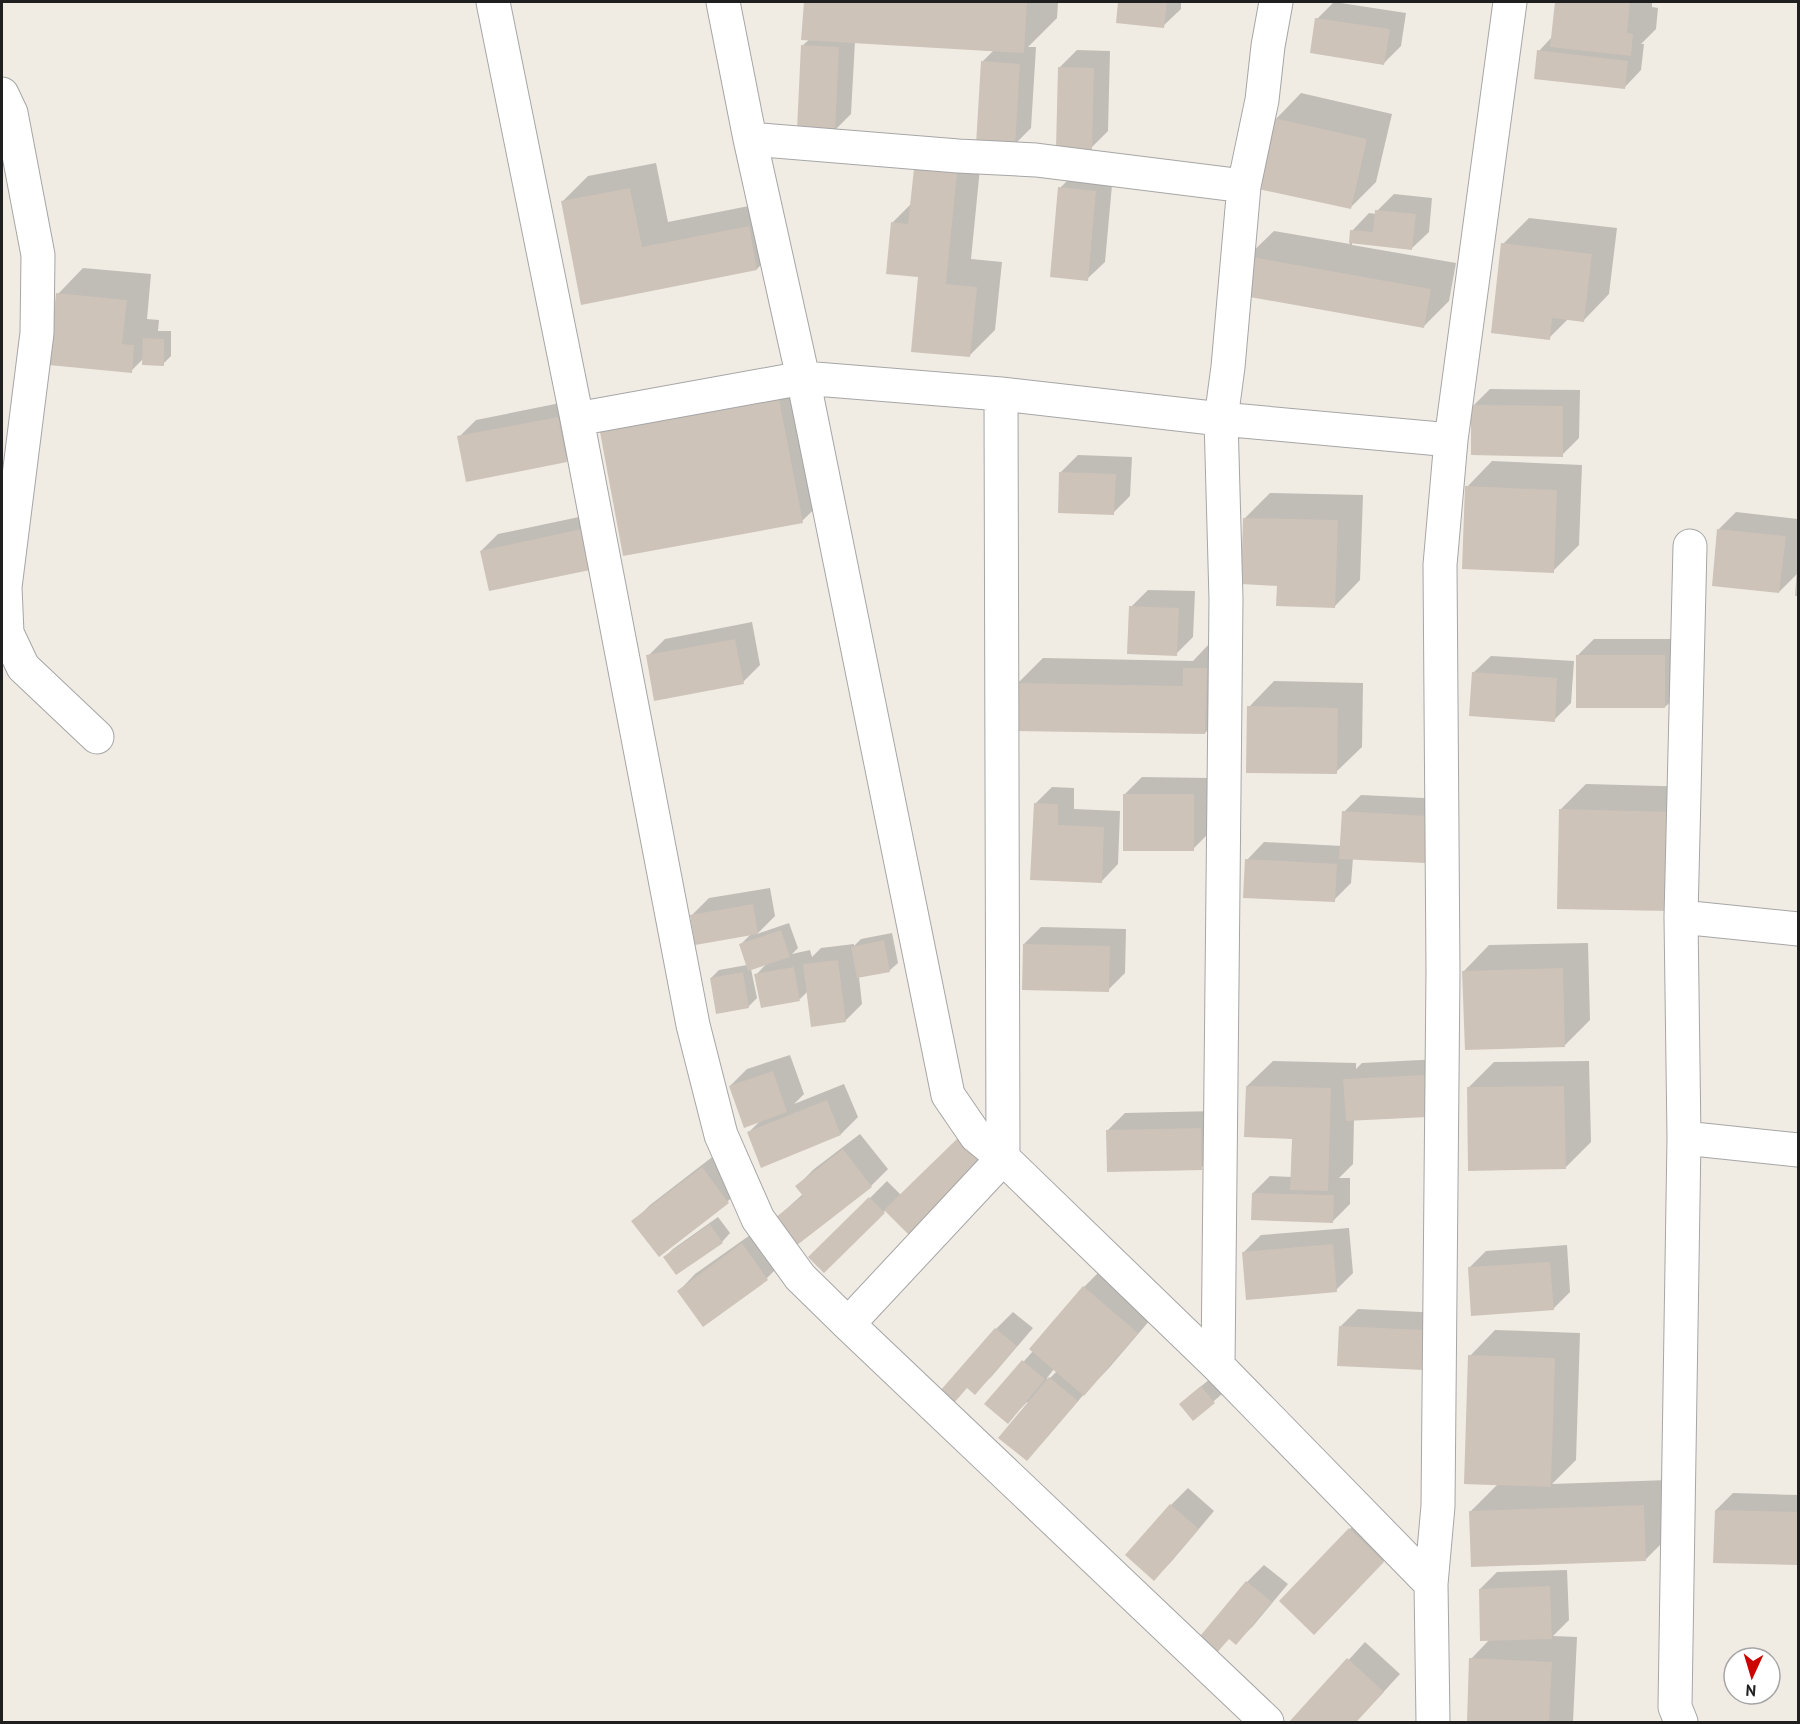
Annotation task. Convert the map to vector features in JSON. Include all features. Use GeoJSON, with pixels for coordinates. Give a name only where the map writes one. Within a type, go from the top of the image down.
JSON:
{"type":"FeatureCollection","features":[{"type":"Feature","properties":{"kind":"street"},"geometry":{"type":"LineString","coordinates":[[493,2],[577,419],[693,1025],[721,1135],[758,1219],[800,1277],[1268,1722]]}},
{"type":"Feature","properties":{"kind":"street"},"geometry":{"type":"LineString","coordinates":[[723,2],[750,139],[803,378],[948,1095],[976,1137],[1003,1158],[1218,1366],[1431,1584]]}},
{"type":"Feature","properties":{"kind":"street"},"geometry":{"type":"LineString","coordinates":[[1218,1366],[1226,611],[1221,419],[1228,367],[1244,186],[1262,100],[1276,2]]}},
{"type":"Feature","properties":{"kind":"street"},"geometry":{"type":"LineString","coordinates":[[1433,1722],[1431,1584],[1438,1506],[1443,983],[1440,565],[1451,440],[1510,2]]}},
{"type":"Feature","properties":{"kind":"street"},"geometry":{"type":"LineString","coordinates":[[2,94],[11,113],[38,255],[38,333],[5,587],[7,633],[23,667],[97,737]]}},
{"type":"Feature","properties":{"kind":"street"},"geometry":{"type":"LineString","coordinates":[[750,139],[1036,160],[1244,186]]}},
{"type":"Feature","properties":{"kind":"street"},"geometry":{"type":"LineString","coordinates":[[577,419],[803,378],[1000,394],[1221,419],[1451,440]]}},
{"type":"Feature","properties":{"kind":"street"},"geometry":{"type":"LineString","coordinates":[[848,1324],[1003,1158],[1000,394]]}},
{"type":"Feature","properties":{"kind":"street"},"geometry":{"type":"LineString","coordinates":[[1681,1722],[1676,1707],[1684,1138],[1681,917],[1690,546]]}},
{"type":"Feature","properties":{"kind":"street"},"geometry":{"type":"LineString","coordinates":[[1681,917],[1798,928]]}},
{"type":"Feature","properties":{"kind":"street"},"geometry":{"type":"LineString","coordinates":[[1684,1138],[1798,1150]]}},
{"type":"Feature","properties":{"kind":"building"},"geometry":{"type":"Polygon","coordinates":[[[804,2],[1027,2],[1024,53],[801,40],[804,2]]]}},
{"type":"Feature","properties":{"kind":"building"},"geometry":{"type":"Polygon","coordinates":[[[1118,2],[1167,2],[1164,28],[1116,23],[1118,2]]]}},
{"type":"Feature","properties":{"kind":"building"},"geometry":{"type":"Polygon","coordinates":[[[1555,2],[1630,2],[1627,33],[1633,34],[1631,56],[1550,47],[1555,2]]]}},
{"type":"Feature","properties":{"kind":"building"},"geometry":{"type":"Polygon","coordinates":[[[1315,18],[1390,29],[1384,65],[1310,53],[1315,18]]]}},
{"type":"Feature","properties":{"kind":"building"},"geometry":{"type":"Polygon","coordinates":[[[801,45],[839,47],[835,132],[797,130],[801,45]]]}},
{"type":"Feature","properties":{"kind":"building"},"geometry":{"type":"Polygon","coordinates":[[[1537,50],[1628,61],[1625,89],[1534,79],[1537,50]]]}},
{"type":"Feature","properties":{"kind":"building"},"geometry":{"type":"Polygon","coordinates":[[[981,61],[1020,64],[1015,147],[976,145],[981,61]]]}},
{"type":"Feature","properties":{"kind":"building"},"geometry":{"type":"Polygon","coordinates":[[[1058,67],[1094,68],[1092,150],[1056,149],[1058,67]]]}},
{"type":"Feature","properties":{"kind":"building"},"geometry":{"type":"Polygon","coordinates":[[[1274,118],[1367,139],[1351,209],[1258,189],[1274,118]]]}},
{"type":"Feature","properties":{"kind":"building"},"geometry":{"type":"Polygon","coordinates":[[[914,169],[957,173],[946,284],[977,287],[970,357],[911,352],[918,277],[886,274],[891,222],[908,224],[914,169]]]}},
{"type":"Feature","properties":{"kind":"building"},"geometry":{"type":"Polygon","coordinates":[[[1058,187],[1096,191],[1088,281],[1050,277],[1058,187]]]}},
{"type":"Feature","properties":{"kind":"building"},"geometry":{"type":"Polygon","coordinates":[[[630,188],[642,247],[749,226],[757,270],[581,305],[561,201],[630,188]]]}},
{"type":"Feature","properties":{"kind":"building"},"geometry":{"type":"Polygon","coordinates":[[[1375,210],[1416,214],[1412,250],[1349,243],[1350,230],[1373,232],[1375,210]]]}},
{"type":"Feature","properties":{"kind":"building"},"geometry":{"type":"Polygon","coordinates":[[[1501,243],[1592,254],[1584,322],[1552,318],[1550,340],[1491,333],[1501,243]]]}},
{"type":"Feature","properties":{"kind":"building"},"geometry":{"type":"Polygon","coordinates":[[[1247,256],[1431,289],[1424,328],[1239,295],[1247,256]]]}},
{"type":"Feature","properties":{"kind":"building"},"geometry":{"type":"Polygon","coordinates":[[[56,293],[127,300],[122,344],[134,345],[132,373],[49,365],[56,293]]]}},
{"type":"Feature","properties":{"kind":"building"},"geometry":{"type":"Polygon","coordinates":[[[143,338],[164,339],[164,366],[142,365],[143,338]]]}},
{"type":"Feature","properties":{"kind":"building"},"geometry":{"type":"Polygon","coordinates":[[[779,399],[803,523],[623,556],[600,432],[779,399]]]}},
{"type":"Feature","properties":{"kind":"building"},"geometry":{"type":"Polygon","coordinates":[[[1471,405],[1563,406],[1563,457],[1471,455],[1471,405]]]}},
{"type":"Feature","properties":{"kind":"building"},"geometry":{"type":"Polygon","coordinates":[[[558,417],[567,462],[466,482],[457,436],[558,417]]]}},
{"type":"Feature","properties":{"kind":"building"},"geometry":{"type":"Polygon","coordinates":[[[1059,472],[1116,474],[1114,515],[1058,513],[1059,472]]]}},
{"type":"Feature","properties":{"kind":"building"},"geometry":{"type":"Polygon","coordinates":[[[1465,486],[1557,490],[1554,573],[1462,569],[1465,486]]]}},
{"type":"Feature","properties":{"kind":"building"},"geometry":{"type":"Polygon","coordinates":[[[1243,518],[1338,520],[1335,608],[1276,606],[1277,586],[1241,584],[1243,518]]]}},
{"type":"Feature","properties":{"kind":"building"},"geometry":{"type":"Polygon","coordinates":[[[581,529],[590,570],[489,591],[480,551],[581,529]]]}},
{"type":"Feature","properties":{"kind":"building"},"geometry":{"type":"Polygon","coordinates":[[[1717,529],[1786,536],[1779,593],[1712,586],[1717,529]]]}},
{"type":"Feature","properties":{"kind":"building"},"geometry":{"type":"Polygon","coordinates":[[[1797,569],[1798,596],[1795,596],[1797,569]]]}},
{"type":"Feature","properties":{"kind":"building"},"geometry":{"type":"Polygon","coordinates":[[[1129,606],[1179,608],[1177,656],[1127,654],[1129,606]]]}},
{"type":"Feature","properties":{"kind":"building"},"geometry":{"type":"Polygon","coordinates":[[[735,639],[744,684],[654,701],[646,655],[735,639]]]}},
{"type":"Feature","properties":{"kind":"building"},"geometry":{"type":"Polygon","coordinates":[[[1576,655],[1665,655],[1665,708],[1576,708],[1576,655]]]}},
{"type":"Feature","properties":{"kind":"building"},"geometry":{"type":"Polygon","coordinates":[[[1183,668],[1207,668],[1205,734],[1015,731],[1015,683],[1183,686],[1183,668]]]}},
{"type":"Feature","properties":{"kind":"building"},"geometry":{"type":"Polygon","coordinates":[[[1472,672],[1557,678],[1555,722],[1469,716],[1472,672]]]}},
{"type":"Feature","properties":{"kind":"building"},"geometry":{"type":"Polygon","coordinates":[[[1247,706],[1338,708],[1337,774],[1246,773],[1247,706]]]}},
{"type":"Feature","properties":{"kind":"building"},"geometry":{"type":"Polygon","coordinates":[[[1123,794],[1194,794],[1194,851],[1123,851],[1123,794]]]}},
{"type":"Feature","properties":{"kind":"building"},"geometry":{"type":"Polygon","coordinates":[[[1034,803],[1058,804],[1058,825],[1104,827],[1102,883],[1030,880],[1034,803]]]}},
{"type":"Feature","properties":{"kind":"building"},"geometry":{"type":"Polygon","coordinates":[[[1559,809],[1674,812],[1672,911],[1557,909],[1559,809]]]}},
{"type":"Feature","properties":{"kind":"building"},"geometry":{"type":"Polygon","coordinates":[[[1342,811],[1429,816],[1426,863],[1339,859],[1342,811]]]}},
{"type":"Feature","properties":{"kind":"building"},"geometry":{"type":"Polygon","coordinates":[[[1245,859],[1337,864],[1335,902],[1243,898],[1245,859]]]}},
{"type":"Feature","properties":{"kind":"building"},"geometry":{"type":"Polygon","coordinates":[[[753,904],[758,934],[695,945],[690,915],[753,904]]]}},
{"type":"Feature","properties":{"kind":"building"},"geometry":{"type":"Polygon","coordinates":[[[781,930],[790,957],[748,971],[739,944],[781,930]]]}},
{"type":"Feature","properties":{"kind":"building"},"geometry":{"type":"Polygon","coordinates":[[[884,940],[890,972],[857,978],[851,947],[884,940]]]}},
{"type":"Feature","properties":{"kind":"building"},"geometry":{"type":"Polygon","coordinates":[[[1023,944],[1110,946],[1109,992],[1022,990],[1023,944]]]}},
{"type":"Feature","properties":{"kind":"building"},"geometry":{"type":"Polygon","coordinates":[[[838,960],[846,1022],[811,1027],[803,964],[838,960]]]}},
{"type":"Feature","properties":{"kind":"building"},"geometry":{"type":"Polygon","coordinates":[[[794,967],[800,1001],[761,1008],[754,974],[794,967]]]}},
{"type":"Feature","properties":{"kind":"building"},"geometry":{"type":"Polygon","coordinates":[[[1563,968],[1565,1047],[1465,1050],[1462,971],[1563,968]]]}},
{"type":"Feature","properties":{"kind":"building"},"geometry":{"type":"Polygon","coordinates":[[[743,972],[749,1008],[716,1014],[710,978],[743,972]]]}},
{"type":"Feature","properties":{"kind":"building"},"geometry":{"type":"Polygon","coordinates":[[[773,1071],[787,1112],[744,1128],[729,1086],[773,1071]]]}},
{"type":"Feature","properties":{"kind":"building"},"geometry":{"type":"Polygon","coordinates":[[[1425,1075],[1427,1117],[1346,1121],[1343,1079],[1425,1075]]]}},
{"type":"Feature","properties":{"kind":"building"},"geometry":{"type":"Polygon","coordinates":[[[1246,1086],[1331,1088],[1328,1191],[1290,1190],[1292,1139],[1244,1137],[1246,1086]]]}},
{"type":"Feature","properties":{"kind":"building"},"geometry":{"type":"Polygon","coordinates":[[[1564,1086],[1566,1169],[1468,1171],[1467,1087],[1564,1086]]]}},
{"type":"Feature","properties":{"kind":"building"},"geometry":{"type":"Polygon","coordinates":[[[827,1100],[841,1135],[761,1168],[747,1132],[827,1100]]]}},
{"type":"Feature","properties":{"kind":"building"},"geometry":{"type":"Polygon","coordinates":[[[1201,1128],[1202,1170],[1107,1172],[1106,1130],[1201,1128]]]}},
{"type":"Feature","properties":{"kind":"building"},"geometry":{"type":"Polygon","coordinates":[[[960,1136],[989,1166],[913,1239],[884,1210],[960,1136]]]}},
{"type":"Feature","properties":{"kind":"building"},"geometry":{"type":"Polygon","coordinates":[[[843,1149],[872,1187],[792,1249],[771,1221],[803,1196],[795,1186],[843,1149]]]}},
{"type":"Feature","properties":{"kind":"building"},"geometry":{"type":"Polygon","coordinates":[[[702,1167],[729,1203],[659,1257],[631,1221],[702,1167]]]}},
{"type":"Feature","properties":{"kind":"building"},"geometry":{"type":"Polygon","coordinates":[[[1252,1193],[1334,1195],[1333,1223],[1251,1220],[1252,1193]]]}},
{"type":"Feature","properties":{"kind":"building"},"geometry":{"type":"Polygon","coordinates":[[[869,1197],[885,1213],[824,1273],[808,1257],[869,1197]]]}},
{"type":"Feature","properties":{"kind":"building"},"geometry":{"type":"Polygon","coordinates":[[[710,1224],[723,1243],[676,1275],[663,1257],[710,1224]]]}},
{"type":"Feature","properties":{"kind":"building"},"geometry":{"type":"Polygon","coordinates":[[[742,1243],[768,1280],[703,1327],[677,1291],[742,1243]]]}},
{"type":"Feature","properties":{"kind":"building"},"geometry":{"type":"Polygon","coordinates":[[[1333,1244],[1337,1292],[1246,1300],[1242,1252],[1333,1244]]]}},
{"type":"Feature","properties":{"kind":"building"},"geometry":{"type":"Polygon","coordinates":[[[1550,1262],[1554,1310],[1471,1316],[1468,1267],[1550,1262]]]}},
{"type":"Feature","properties":{"kind":"building"},"geometry":{"type":"Polygon","coordinates":[[[1083,1286],[1138,1333],[1084,1396],[1029,1349],[1083,1286]]]}},
{"type":"Feature","properties":{"kind":"building"},"geometry":{"type":"Polygon","coordinates":[[[1339,1326],[1426,1330],[1424,1370],[1337,1366],[1339,1326]]]}},
{"type":"Feature","properties":{"kind":"building"},"geometry":{"type":"Polygon","coordinates":[[[995,1328],[1017,1346],[975,1395],[967,1388],[954,1403],[940,1391],[995,1328]]]}},
{"type":"Feature","properties":{"kind":"building"},"geometry":{"type":"Polygon","coordinates":[[[1468,1355],[1555,1358],[1551,1487],[1464,1484],[1468,1355]]]}},
{"type":"Feature","properties":{"kind":"building"},"geometry":{"type":"Polygon","coordinates":[[[1022,1360],[1045,1379],[1008,1424],[984,1404],[1022,1360]]]}},
{"type":"Feature","properties":{"kind":"building"},"geometry":{"type":"Polygon","coordinates":[[[1049,1377],[1078,1401],[1027,1461],[998,1438],[1049,1377]]]}},
{"type":"Feature","properties":{"kind":"building"},"geometry":{"type":"Polygon","coordinates":[[[1201,1386],[1215,1403],[1193,1421],[1179,1404],[1201,1386]]]}},
{"type":"Feature","properties":{"kind":"building"},"geometry":{"type":"Polygon","coordinates":[[[1170,1504],[1199,1529],[1154,1581],[1125,1555],[1170,1504]]]}},
{"type":"Feature","properties":{"kind":"building"},"geometry":{"type":"Polygon","coordinates":[[[1644,1505],[1646,1561],[1471,1567],[1469,1511],[1644,1505]]]}},
{"type":"Feature","properties":{"kind":"building"},"geometry":{"type":"Polygon","coordinates":[[[1715,1510],[1798,1512],[1798,1565],[1713,1563],[1715,1510]]]}},
{"type":"Feature","properties":{"kind":"building"},"geometry":{"type":"Polygon","coordinates":[[[1349,1528],[1384,1562],[1314,1635],[1279,1601],[1349,1528]]]}},
{"type":"Feature","properties":{"kind":"building"},"geometry":{"type":"Polygon","coordinates":[[[1246,1581],[1272,1602],[1236,1645],[1229,1639],[1214,1656],[1196,1641],[1246,1581]]]}},
{"type":"Feature","properties":{"kind":"building"},"geometry":{"type":"Polygon","coordinates":[[[1550,1586],[1552,1639],[1480,1641],[1479,1589],[1550,1586]]]}},
{"type":"Feature","properties":{"kind":"building"},"geometry":{"type":"Polygon","coordinates":[[[1347,1658],[1384,1692],[1356,1722],[1289,1722],[1347,1658]]]}},
{"type":"Feature","properties":{"kind":"building"},"geometry":{"type":"Polygon","coordinates":[[[1469,1658],[1552,1662],[1549,1722],[1467,1722],[1469,1658]]]}}]}
